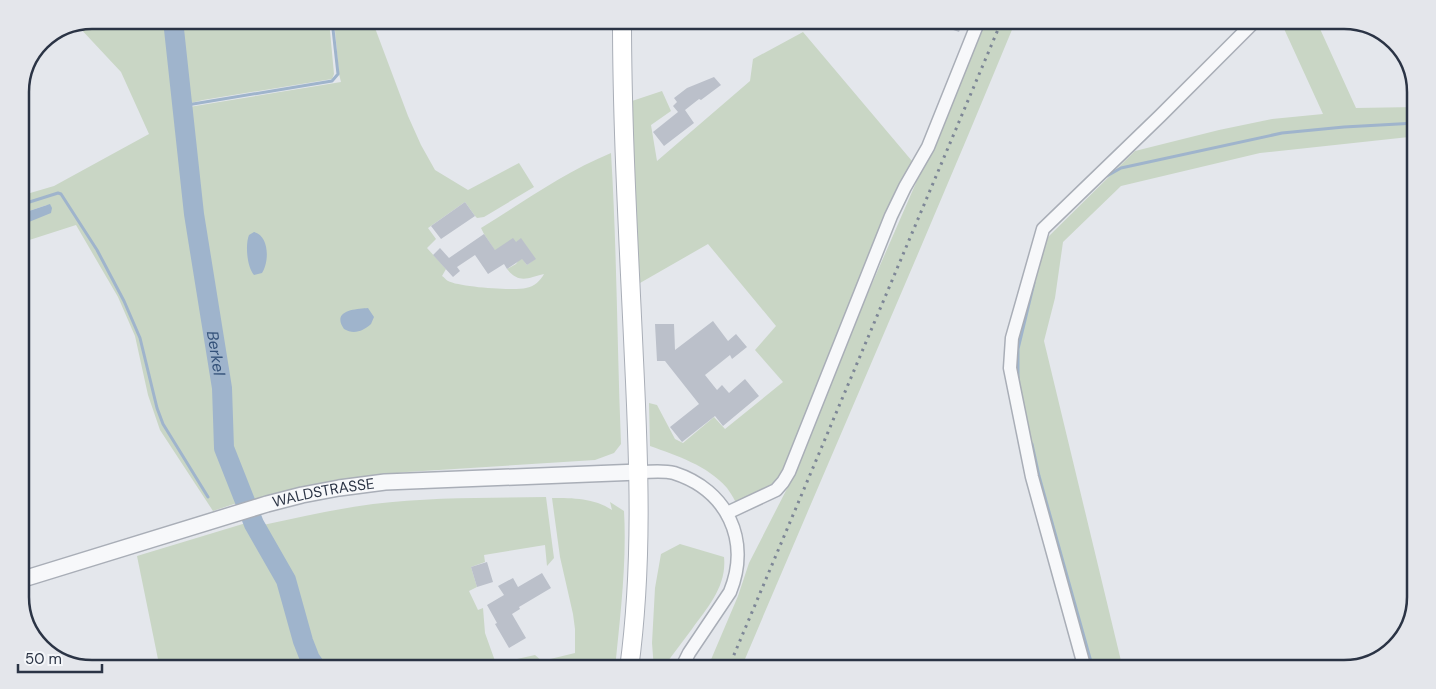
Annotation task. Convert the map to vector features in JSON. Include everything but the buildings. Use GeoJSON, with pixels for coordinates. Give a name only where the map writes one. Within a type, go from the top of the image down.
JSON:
{"type":"FeatureCollection","features":[{"type":"Feature","properties":{"kind":"main road"},"geometry":{"type":"LineString","coordinates":[[622,29],[625,149],[639,472],[639,541],[630,660]]}},
{"type":"Feature","properties":{"kind":"street"},"geometry":{"type":"LineString","coordinates":[[727,513],[776,490],[789,472],[891,216],[905,186],[928,147],[975,29]]}},
{"type":"Feature","properties":{"kind":"street"},"geometry":{"type":"LineString","coordinates":[[1083,660],[1032,477],[1010,368],[1012,338],[1043,229],[1247,29]]}},
{"type":"Feature","properties":{"kind":"street"},"geometry":{"type":"LineString","coordinates":[[639,472],[665,471],[673,473],[693,481],[708,491],[727,513],[738,544],[738,564],[734,583],[724,603],[686,660]]}},
{"type":"Feature","properties":{"kind":"street","name":"WALDSTRASSE"},"geometry":{"type":"LineString","coordinates":[[29,577],[268,504],[338,488],[392,482],[639,472]]}},
{"type":"Feature","properties":{"kind":"green space"},"geometry":{"type":"Polygon","coordinates":[[[172,29],[192,213],[221,387],[222,450],[242,503],[213,511],[160,430],[148,395],[135,336],[118,297],[76,225],[29,240],[29,221],[51,206],[47,205],[29,211],[29,193],[54,186],[149,134],[121,72],[82,30],[172,29]]]}},
{"type":"Feature","properties":{"kind":"green space"},"geometry":{"type":"Polygon","coordinates":[[[175,29],[330,29],[334,74],[332,79],[183,105],[175,29]]]}},
{"type":"Feature","properties":{"kind":"green space"},"geometry":{"type":"Polygon","coordinates":[[[335,29],[375,29],[408,116],[435,170],[468,190],[519,163],[534,187],[484,217],[477,218],[465,202],[428,228],[436,239],[427,248],[446,269],[442,276],[454,283],[474,287],[520,289],[537,283],[544,274],[524,279],[516,277],[507,269],[516,264],[521,257],[527,265],[535,259],[521,239],[498,255],[481,228],[561,178],[611,153],[621,444],[614,453],[595,460],[407,472],[362,477],[315,485],[250,500],[237,476],[226,448],[223,387],[195,215],[183,108],[341,82],[335,29]]]}},
{"type":"Feature","properties":{"kind":"green space"},"geometry":{"type":"Polygon","coordinates":[[[983,29],[1012,29],[745,660],[711,660],[738,596],[749,563],[796,471],[806,435],[983,29]]]}},
{"type":"Feature","properties":{"kind":"green space"},"geometry":{"type":"Polygon","coordinates":[[[1284,29],[1320,29],[1356,108],[1407,107],[1407,137],[1260,153],[1121,186],[1063,242],[1055,298],[1044,341],[1121,660],[1086,660],[1013,382],[1013,345],[1035,255],[1049,236],[1135,151],[1272,119],[1323,114],[1284,29]]]}},
{"type":"Feature","properties":{"kind":"green space"},"geometry":{"type":"Polygon","coordinates":[[[803,32],[912,161],[786,470],[773,485],[747,500],[735,501],[727,488],[719,480],[701,467],[650,446],[649,403],[657,405],[675,439],[683,443],[714,417],[725,429],[783,382],[755,350],[776,326],[708,244],[640,283],[629,102],[662,91],[671,111],[651,125],[657,161],[750,81],[753,59],[803,32]]]}},
{"type":"Feature","properties":{"kind":"green space"},"geometry":{"type":"Polygon","coordinates":[[[546,497],[554,558],[547,566],[545,545],[484,555],[485,562],[471,567],[477,587],[469,591],[478,610],[483,608],[485,633],[495,660],[318,660],[308,641],[301,620],[293,579],[263,525],[373,504],[459,498],[546,497]]]}},
{"type":"Feature","properties":{"kind":"green space"},"geometry":{"type":"Polygon","coordinates":[[[552,498],[591,501],[612,510],[610,502],[624,511],[624,570],[616,660],[546,660],[575,653],[573,614],[560,557],[552,498]]]}},
{"type":"Feature","properties":{"kind":"green space"},"geometry":{"type":"Polygon","coordinates":[[[246,523],[282,584],[298,646],[305,660],[158,660],[137,556],[246,523]]]}},
{"type":"Feature","properties":{"kind":"green space"},"geometry":{"type":"Polygon","coordinates":[[[680,544],[724,557],[723,577],[715,596],[669,660],[653,660],[652,643],[655,588],[661,554],[680,544]]]}},
{"type":"Feature","properties":{"kind":"green space"},"geometry":{"type":"Polygon","coordinates":[[[535,655],[541,660],[512,660],[535,655]]]}},
{"type":"Feature","properties":{"kind":"water"},"geometry":{"type":"Polygon","coordinates":[[[50,204],[52,208],[51,213],[29,222],[29,211],[50,204]]]}},
{"type":"Feature","properties":{"kind":"water"},"geometry":{"type":"Polygon","coordinates":[[[254,232],[263,239],[267,250],[267,257],[262,273],[254,275],[248,261],[247,250],[249,235],[254,232]]]}},
{"type":"Feature","properties":{"kind":"water"},"geometry":{"type":"Polygon","coordinates":[[[368,308],[374,317],[371,324],[365,329],[358,331],[351,332],[344,329],[341,323],[343,314],[352,310],[368,308]]]}},
{"type":"Feature","properties":{"kind":"waterway","name":"Berkel"},"geometry":{"type":"LineString","coordinates":[[174,29],[194,214],[222,388],[224,448],[254,524],[286,580],[303,641],[311,660]]}},
{"type":"Feature","properties":{"kind":"waterway"},"geometry":{"type":"LineString","coordinates":[[181,106],[332,81],[338,74],[333,29]]}},
{"type":"Feature","properties":{"kind":"waterway"},"geometry":{"type":"LineString","coordinates":[[1105,177],[1121,168],[1282,133],[1407,124]]}},
{"type":"Feature","properties":{"kind":"waterway"},"geometry":{"type":"LineString","coordinates":[[29,202],[58,193],[61,194],[97,250],[124,301],[140,338],[157,408],[163,424],[208,497]]}},
{"type":"Feature","properties":{"kind":"waterway"},"geometry":{"type":"LineString","coordinates":[[1018,380],[1018,349],[1034,283]]}},
{"type":"Feature","properties":{"kind":"waterway"},"geometry":{"type":"LineString","coordinates":[[1032,444],[1039,476],[1090,660]]}},
{"type":"Feature","properties":{"kind":"railway"},"geometry":{"type":"LineString","coordinates":[[732,660],[998,29]]}}]}
